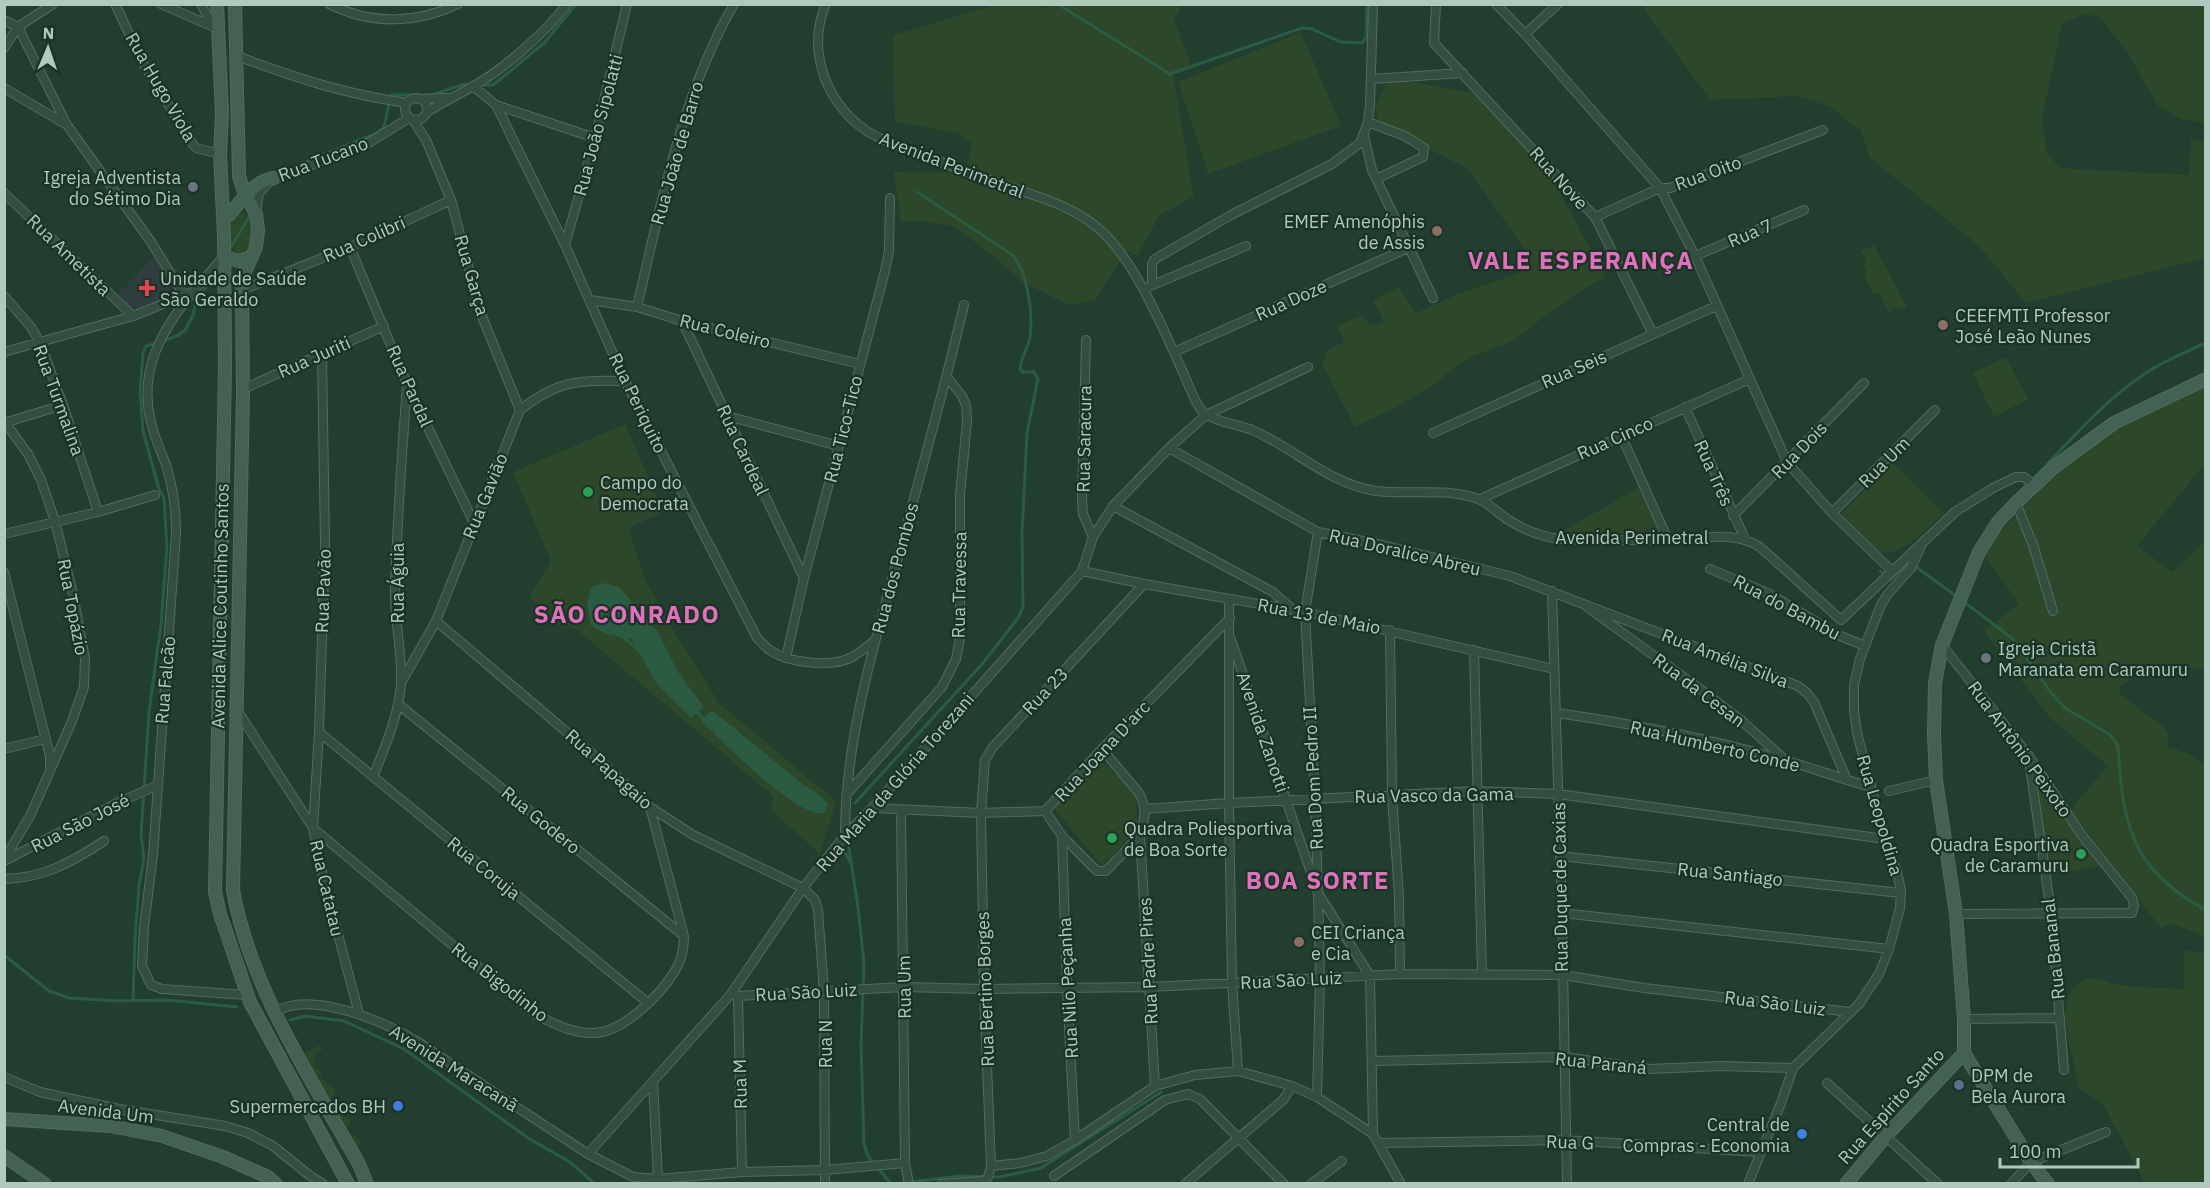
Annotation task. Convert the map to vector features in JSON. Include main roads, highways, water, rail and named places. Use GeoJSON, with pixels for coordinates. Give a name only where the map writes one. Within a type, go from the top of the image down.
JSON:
{"type":"FeatureCollection","features":[{"type":"Feature","properties":{"kind":"main road","name":"Avenida Alice Coutinho Santos"},"geometry":{"type":"LineString","coordinates":[[217,4],[215,28],[222,112],[220,154],[226,216],[225,376],[214,881],[217,903],[246,995],[348,1184]]}},
{"type":"Feature","properties":{"kind":"main road","name":"Avenida Alice Coutinho Santos"},"geometry":{"type":"LineString","coordinates":[[235,4],[239,176],[256,214],[258,230],[242,290],[243,389],[233,890],[261,984],[368,1184]]}},
{"type":"Feature","properties":{"kind":"main road"},"geometry":{"type":"LineString","coordinates":[[226,216],[246,195],[269,179],[249,181],[239,176]]}},
{"type":"Feature","properties":{"kind":"main road"},"geometry":{"type":"LineString","coordinates":[[226,216],[245,209],[256,214]]}},
{"type":"Feature","properties":{"kind":"main road"},"geometry":{"type":"LineString","coordinates":[[224,256],[238,261],[252,257]]}},
{"type":"Feature","properties":{"kind":"main road"},"geometry":{"type":"LineString","coordinates":[[2048,1184],[2031,1162],[1964,1053],[1964,1019],[1956,914],[1936,780],[1935,683],[1942,645],[1979,552],[1998,522],[2016,503],[2085,442],[2114,423],[2205,379]]}},
{"type":"Feature","properties":{"kind":"main road","name":"Rua Espírito Santo"},"geometry":{"type":"LineString","coordinates":[[1846,1184],[1886,1136],[1964,1053]]}},
{"type":"Feature","properties":{"kind":"main road","name":"Avenida Um"},"geometry":{"type":"LineString","coordinates":[[4,1119],[110,1126],[162,1136],[223,1157],[272,1181]]}},
{"type":"Feature","properties":{"kind":"main road"},"geometry":{"type":"LineString","coordinates":[[4,1156],[28,1179],[45,1184]]}},
{"type":"Feature","properties":{"kind":"waterway"},"geometry":{"type":"LineString","coordinates":[[481,85],[493,85],[545,42],[576,4]]}},
{"type":"Feature","properties":{"kind":"waterway"},"geometry":{"type":"LineString","coordinates":[[1059,5],[1170,74],[1302,28],[1312,29],[1341,42],[1362,43],[1366,38],[1367,4]]}},
{"type":"Feature","properties":{"kind":"waterway"},"geometry":{"type":"LineString","coordinates":[[432,95],[464,84],[472,85]]}},
{"type":"Feature","properties":{"kind":"waterway"},"geometry":{"type":"LineString","coordinates":[[274,175],[377,133],[384,127],[391,95],[419,95]]}},
{"type":"Feature","properties":{"kind":"waterway"},"geometry":{"type":"LineString","coordinates":[[855,803],[983,663],[1018,618],[1023,607],[1022,533],[1027,433],[1038,379],[1034,372],[1023,372],[1020,369],[1031,327],[1030,305],[1025,281],[1022,270],[1011,254],[917,192]]}},
{"type":"Feature","properties":{"kind":"waterway"},"geometry":{"type":"LineString","coordinates":[[228,252],[251,214]]}},
{"type":"Feature","properties":{"kind":"waterway"},"geometry":{"type":"LineString","coordinates":[[163,341],[179,335],[186,329],[196,302],[219,268]]}},
{"type":"Feature","properties":{"kind":"waterway"},"geometry":{"type":"LineString","coordinates":[[133,1001],[135,938],[139,886],[144,858],[141,835],[149,712],[161,624],[167,547],[164,498],[159,489],[143,431],[140,392],[143,353],[146,346],[157,343]]}},
{"type":"Feature","properties":{"kind":"waterway"},"geometry":{"type":"LineString","coordinates":[[2036,476],[2112,399],[2140,377],[2180,354],[2206,343]]}},
{"type":"Feature","properties":{"kind":"waterway"},"geometry":{"type":"LineString","coordinates":[[1880,571],[1890,580],[1907,564],[1912,564],[1956,596]]}},
{"type":"Feature","properties":{"kind":"waterway"},"geometry":{"type":"LineString","coordinates":[[1964,602],[2013,639],[2052,694],[2065,708],[2109,734],[2115,741],[2118,747],[2123,800],[2136,843],[2161,878],[2206,910]]}},
{"type":"Feature","properties":{"kind":"waterway"},"geometry":{"type":"LineString","coordinates":[[620,635],[641,652]]}},
{"type":"Feature","properties":{"kind":"waterway"},"geometry":{"type":"LineString","coordinates":[[696,711],[706,722]]}},
{"type":"Feature","properties":{"kind":"waterway"},"geometry":{"type":"LineString","coordinates":[[843,848],[850,862]]}},
{"type":"Feature","properties":{"kind":"waterway"},"geometry":{"type":"LineString","coordinates":[[849,848],[864,964],[861,1045],[864,1144],[868,1156],[891,1184]]}},
{"type":"Feature","properties":{"kind":"waterway"},"geometry":{"type":"LineString","coordinates":[[4,955],[49,991],[69,998],[119,1001],[167,1000],[237,1007]]}},
{"type":"Feature","properties":{"kind":"waterway"},"geometry":{"type":"LineString","coordinates":[[290,1020],[305,1016],[344,1021],[404,1049],[528,1138],[570,1162],[595,1184]]}},
{"type":"Feature","properties":{"kind":"waterway"},"geometry":{"type":"LineString","coordinates":[[896,1184],[959,1176],[1000,1177],[1041,1168],[1161,1092]]}},
{"type":"Feature","properties":{"kind":"place","name":"Igreja Adventista do Sétimo Dia"},"geometry":{"type":"Point","coordinates":[193,187]}},
{"type":"Feature","properties":{"kind":"place","name":"EMEF Amenóphis de Assis"},"geometry":{"type":"Point","coordinates":[1437,231]}},
{"type":"Feature","properties":{"kind":"place","name":"Unidade de Saúde São Geraldo"},"geometry":{"type":"Point","coordinates":[147,288]}},
{"type":"Feature","properties":{"kind":"place","name":"CEEFMTI Professor José Leão Nunes"},"geometry":{"type":"Point","coordinates":[1943,325]}},
{"type":"Feature","properties":{"kind":"place","name":"Campo do Democrata"},"geometry":{"type":"Point","coordinates":[588,492]}},
{"type":"Feature","properties":{"kind":"place","name":"Igreja Cristã Maranata em Caramuru"},"geometry":{"type":"Point","coordinates":[1986,658]}},
{"type":"Feature","properties":{"kind":"place","name":"Quadra Poliesportiva de Boa Sorte"},"geometry":{"type":"Point","coordinates":[1112,838]}},
{"type":"Feature","properties":{"kind":"place","name":"Quadra Esportiva de Caramuru"},"geometry":{"type":"Point","coordinates":[2081,854]}},
{"type":"Feature","properties":{"kind":"place","name":"CEI Criança e Cia"},"geometry":{"type":"Point","coordinates":[1299,942]}},
{"type":"Feature","properties":{"kind":"place","name":"DPM de Bela Aurora"},"geometry":{"type":"Point","coordinates":[1959,1085]}},
{"type":"Feature","properties":{"kind":"place","name":"Supermercados BH"},"geometry":{"type":"Point","coordinates":[398,1106]}},
{"type":"Feature","properties":{"kind":"place","name":"Central de Compras - Economia"},"geometry":{"type":"Point","coordinates":[1802,1134]}},
{"type":"Feature","properties":{"kind":"district","name":"VALE ESPERANÇA"},"geometry":{"type":"Point","coordinates":[1581,260]}},
{"type":"Feature","properties":{"kind":"district","name":"SÃO CONRADO"},"geometry":{"type":"Point","coordinates":[627,614]}},
{"type":"Feature","properties":{"kind":"district","name":"BOA SORTE"},"geometry":{"type":"Point","coordinates":[1318,880]}}]}
